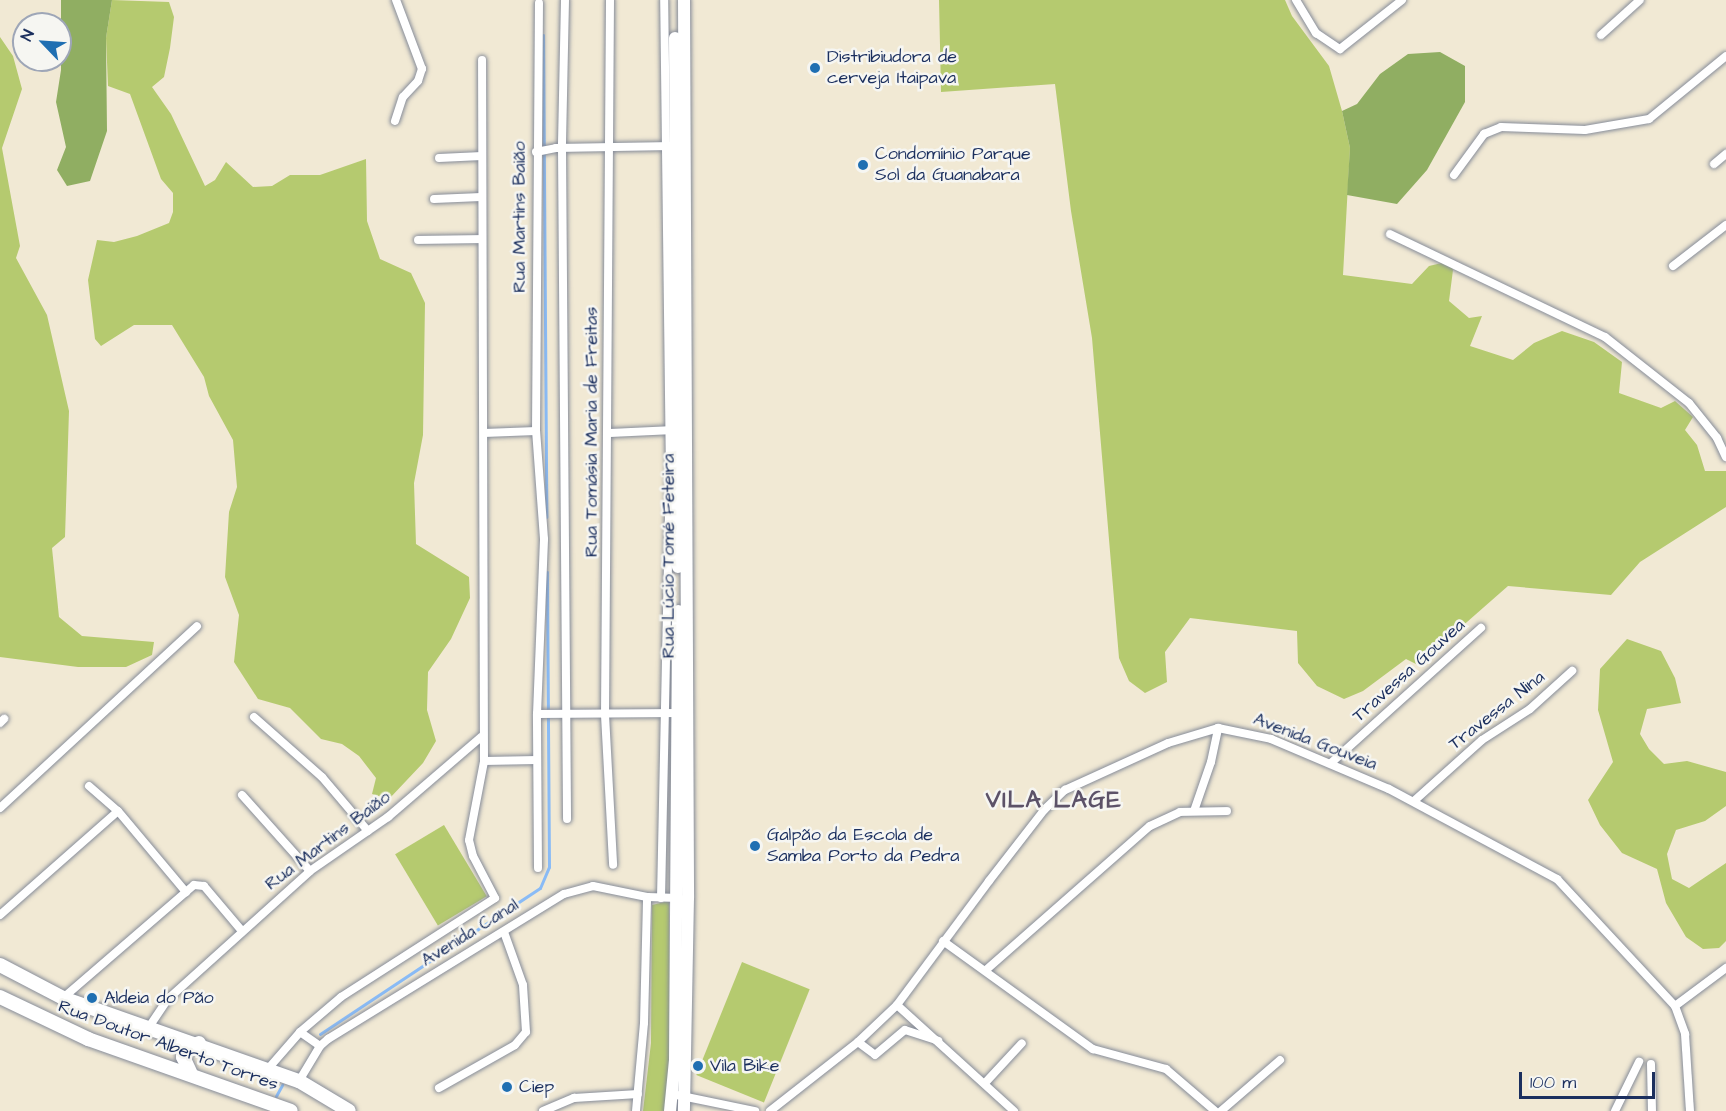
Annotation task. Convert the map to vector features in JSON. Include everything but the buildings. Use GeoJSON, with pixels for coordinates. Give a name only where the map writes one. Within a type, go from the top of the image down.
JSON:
{"type":"FeatureCollection","features":[{"type":"Feature","properties":{"kind":"main road","name":"Rua Lúcio Tomé Feteira"},"geometry":{"type":"LineString","coordinates":[[670,1111],[678,1095],[688,898],[682,713],[678,430],[676,0]]}},
{"type":"Feature","properties":{"kind":"main road","name":"Rua Lúcio Tomé Feteira"},"geometry":{"type":"LineString","coordinates":[[676,146],[684,0]]}},
{"type":"Feature","properties":{"kind":"main road","name":"Rua Lúcio Tomé Feteira"},"geometry":{"type":"LineString","coordinates":[[682,713],[675,898],[678,1095],[684,1111]]}},
{"type":"Feature","properties":{"kind":"main road"},"geometry":{"type":"LineString","coordinates":[[0,965],[63,998],[199,1043],[299,1082],[349,1111]]}},
{"type":"Feature","properties":{"kind":"main road","name":"Rua Doutor Alberto Torres"},"geometry":{"type":"LineString","coordinates":[[0,997],[88,1039],[291,1111]]}},
{"type":"Feature","properties":{"kind":"main road"},"geometry":{"type":"LineString","coordinates":[[191,1074],[183,1057],[188,1048],[199,1043]]}},
{"type":"Feature","properties":{"kind":"street"},"geometry":{"type":"LineString","coordinates":[[395,122],[404,97],[418,81],[422,69],[396,0]]}},
{"type":"Feature","properties":{"kind":"street"},"geometry":{"type":"LineString","coordinates":[[565,0],[559,148],[562,715],[567,819]]}},
{"type":"Feature","properties":{"kind":"street","name":"Rua Tomásia Maria de Freitas"},"geometry":{"type":"LineString","coordinates":[[610,0],[610,433],[605,715],[613,865]]}},
{"type":"Feature","properties":{"kind":"street"},"geometry":{"type":"LineString","coordinates":[[539,151],[559,148],[609,149],[676,146],[664,0]]}},
{"type":"Feature","properties":{"kind":"street"},"geometry":{"type":"LineString","coordinates":[[1296,0],[1316,33],[1340,49],[1402,0]]}},
{"type":"Feature","properties":{"kind":"street"},"geometry":{"type":"LineString","coordinates":[[1601,35],[1640,0]]}},
{"type":"Feature","properties":{"kind":"street","name":"Rua Martins Baião"},"geometry":{"type":"LineString","coordinates":[[537,868],[537,714],[544,539],[537,432],[539,3]]}},
{"type":"Feature","properties":{"kind":"street"},"geometry":{"type":"LineString","coordinates":[[1454,175],[1484,134],[1501,127],[1585,130],[1649,119],[1726,56]]}},
{"type":"Feature","properties":{"kind":"street","name":"Rua Martins Baião"},"geometry":{"type":"LineString","coordinates":[[482,60],[484,433],[481,736],[484,761],[469,840],[473,856],[495,895],[492,903]]}},
{"type":"Feature","properties":{"kind":"street"},"geometry":{"type":"LineString","coordinates":[[1714,164],[1726,154]]}},
{"type":"Feature","properties":{"kind":"street"},"geometry":{"type":"LineString","coordinates":[[439,158],[482,156]]}},
{"type":"Feature","properties":{"kind":"street"},"geometry":{"type":"LineString","coordinates":[[434,199],[481,197]]}},
{"type":"Feature","properties":{"kind":"street"},"geometry":{"type":"LineString","coordinates":[[1673,266],[1726,225]]}},
{"type":"Feature","properties":{"kind":"street"},"geometry":{"type":"LineString","coordinates":[[1390,234],[1605,338],[1689,403],[1717,438],[1726,457]]}},
{"type":"Feature","properties":{"kind":"street"},"geometry":{"type":"LineString","coordinates":[[418,240],[482,239]]}},
{"type":"Feature","properties":{"kind":"street"},"geometry":{"type":"LineString","coordinates":[[610,433],[678,430],[662,713],[661,898]]}},
{"type":"Feature","properties":{"kind":"street"},"geometry":{"type":"LineString","coordinates":[[484,433],[537,432]]}},
{"type":"Feature","properties":{"kind":"street"},"geometry":{"type":"LineString","coordinates":[[0,808],[197,626]]}},
{"type":"Feature","properties":{"kind":"street","name":"Travessa Gouvea"},"geometry":{"type":"LineString","coordinates":[[1331,764],[1481,628]]}},
{"type":"Feature","properties":{"kind":"street","name":"Travessa Nina"},"geometry":{"type":"LineString","coordinates":[[1414,801],[1482,740],[1530,709],[1572,671]]}},
{"type":"Feature","properties":{"kind":"street"},"geometry":{"type":"LineString","coordinates":[[537,714],[682,713]]}},
{"type":"Feature","properties":{"kind":"street"},"geometry":{"type":"LineString","coordinates":[[254,717],[322,777],[368,831]]}},
{"type":"Feature","properties":{"kind":"street"},"geometry":{"type":"LineString","coordinates":[[1194,812],[1211,762],[1218,728]]}},
{"type":"Feature","properties":{"kind":"street","name":"Avenida Gouveia"},"geometry":{"type":"LineString","coordinates":[[770,1111],[858,1042],[897,1005],[1044,810],[1065,790],[1184,737],[1218,728],[1271,738],[1331,764],[1414,801],[1557,879],[1675,1006],[1685,1034],[1690,1111]]}},
{"type":"Feature","properties":{"kind":"street","name":"Rua Martins Baião"},"geometry":{"type":"LineString","coordinates":[[149,1027],[168,999],[310,871],[417,794],[481,736]]}},
{"type":"Feature","properties":{"kind":"street"},"geometry":{"type":"LineString","coordinates":[[484,761],[537,760]]}},
{"type":"Feature","properties":{"kind":"street"},"geometry":{"type":"LineString","coordinates":[[89,786],[118,811],[186,892]]}},
{"type":"Feature","properties":{"kind":"street"},"geometry":{"type":"LineString","coordinates":[[242,795],[310,871]]}},
{"type":"Feature","properties":{"kind":"street"},"geometry":{"type":"LineString","coordinates":[[0,915],[118,811]]}},
{"type":"Feature","properties":{"kind":"street"},"geometry":{"type":"LineString","coordinates":[[986,970],[1136,836],[1167,816],[1227,811]]}},
{"type":"Feature","properties":{"kind":"street"},"geometry":{"type":"LineString","coordinates":[[63,998],[186,892],[199,884],[242,931]]}},
{"type":"Feature","properties":{"kind":"street","name":"Avenida Canal"},"geometry":{"type":"LineString","coordinates":[[299,1082],[320,1046],[504,932],[582,887],[613,889],[647,897],[688,898]]}},
{"type":"Feature","properties":{"kind":"street"},"geometry":{"type":"LineString","coordinates":[[636,1111],[647,897]]}},
{"type":"Feature","properties":{"kind":"street","name":"Avenida Canal"},"geometry":{"type":"LineString","coordinates":[[267,1070],[300,1032],[341,997],[492,903]]}},
{"type":"Feature","properties":{"kind":"street"},"geometry":{"type":"LineString","coordinates":[[439,1088],[515,1045],[526,1032],[523,985],[504,932]]}},
{"type":"Feature","properties":{"kind":"street"},"geometry":{"type":"LineString","coordinates":[[944,941],[1093,1049],[1166,1069],[1222,1111],[1280,1060]]}},
{"type":"Feature","properties":{"kind":"street"},"geometry":{"type":"LineString","coordinates":[[1675,1006],[1726,968]]}},
{"type":"Feature","properties":{"kind":"street"},"geometry":{"type":"LineString","coordinates":[[897,1005],[1014,1111]]}},
{"type":"Feature","properties":{"kind":"street"},"geometry":{"type":"LineString","coordinates":[[858,1042],[874,1055],[905,1030],[939,1041]]}},
{"type":"Feature","properties":{"kind":"street"},"geometry":{"type":"LineString","coordinates":[[300,1032],[320,1046]]}},
{"type":"Feature","properties":{"kind":"street"},"geometry":{"type":"LineString","coordinates":[[985,1083],[1022,1043]]}},
{"type":"Feature","properties":{"kind":"street"},"geometry":{"type":"LineString","coordinates":[[1615,1111],[1639,1062]]}},
{"type":"Feature","properties":{"kind":"street"},"geometry":{"type":"LineString","coordinates":[[1651,1064],[1652,1111]]}},
{"type":"Feature","properties":{"kind":"street"},"geometry":{"type":"LineString","coordinates":[[543,1111],[573,1098],[638,1094]]}},
{"type":"Feature","properties":{"kind":"street"},"geometry":{"type":"LineString","coordinates":[[678,1095],[755,1111]]}},
{"type":"Feature","properties":{"kind":"green space"},"geometry":{"type":"Polygon","coordinates":[[[61,0],[112,0],[106,38],[107,131],[90,181],[67,186],[57,170],[66,147],[56,102],[61,72],[72,72],[72,12],[61,12],[61,0]]]}},
{"type":"Feature","properties":{"kind":"green space"},"geometry":{"type":"Polygon","coordinates":[[[112,0],[169,2],[174,17],[170,48],[164,77],[152,87],[171,114],[205,186],[215,180],[226,162],[253,187],[272,186],[290,175],[320,175],[366,159],[367,221],[380,259],[411,273],[425,303],[423,435],[414,483],[416,544],[469,577],[470,598],[451,639],[428,672],[427,710],[436,741],[423,763],[389,799],[372,794],[376,778],[359,756],[342,744],[321,739],[290,708],[258,699],[234,662],[239,615],[225,577],[229,512],[237,487],[233,440],[209,396],[204,377],[172,325],[134,325],[101,346],[95,339],[88,280],[97,240],[114,242],[137,236],[169,223],[173,212],[173,193],[161,179],[130,94],[108,86],[106,38],[112,0]]]}},
{"type":"Feature","properties":{"kind":"green space"},"geometry":{"type":"Polygon","coordinates":[[[939,0],[1285,0],[1292,16],[1329,66],[1350,148],[1343,275],[1412,284],[1429,266],[1450,261],[1453,270],[1449,301],[1469,318],[1482,316],[1470,346],[1513,360],[1534,343],[1562,331],[1594,342],[1622,362],[1619,393],[1661,408],[1675,401],[1693,417],[1685,430],[1697,445],[1705,471],[1726,471],[1726,507],[1640,562],[1611,595],[1508,586],[1418,665],[1406,659],[1363,691],[1344,699],[1317,686],[1298,663],[1297,631],[1190,618],[1165,652],[1167,682],[1145,693],[1129,681],[1119,658],[1092,338],[1071,211],[1055,84],[941,92],[939,0]]]}},
{"type":"Feature","properties":{"kind":"green space"},"geometry":{"type":"Polygon","coordinates":[[[0,37],[12,55],[12,72],[17,72],[22,89],[2,148],[20,246],[16,258],[47,315],[69,411],[65,537],[52,548],[59,617],[82,636],[154,642],[152,655],[126,667],[78,667],[0,657],[0,37]]]}},
{"type":"Feature","properties":{"kind":"green space"},"geometry":{"type":"Polygon","coordinates":[[[1440,52],[1465,66],[1465,102],[1427,170],[1397,204],[1347,195],[1350,148],[1342,111],[1357,104],[1380,74],[1408,54],[1440,52]]]}},
{"type":"Feature","properties":{"kind":"green space"},"geometry":{"type":"Polygon","coordinates":[[[1627,639],[1661,651],[1675,678],[1681,703],[1647,709],[1640,734],[1649,749],[1664,764],[1687,761],[1726,772],[1726,806],[1705,821],[1676,830],[1667,854],[1672,879],[1689,888],[1726,863],[1726,941],[1719,948],[1703,949],[1686,937],[1666,903],[1657,869],[1622,853],[1600,825],[1588,800],[1613,762],[1598,710],[1600,669],[1627,639]]]}},
{"type":"Feature","properties":{"kind":"green space"},"geometry":{"type":"Polygon","coordinates":[[[444,825],[487,896],[438,926],[395,854],[444,825]]]}},
{"type":"Feature","properties":{"kind":"green space"},"geometry":{"type":"Polygon","coordinates":[[[669,901],[671,1046],[665,1111],[643,1111],[651,1043],[652,905],[669,901]]]}},
{"type":"Feature","properties":{"kind":"green space"},"geometry":{"type":"Polygon","coordinates":[[[742,962],[810,989],[764,1102],[696,1075],[742,962]]]}},
{"type":"Feature","properties":{"kind":"waterway"},"geometry":{"type":"LineString","coordinates":[[543,35],[546,517]]}},
{"type":"Feature","properties":{"kind":"waterway"},"geometry":{"type":"LineString","coordinates":[[320,1034],[540,888],[549,867],[547,572]]}},
{"type":"Feature","properties":{"kind":"waterway"},"geometry":{"type":"LineString","coordinates":[[276,1096],[282,1085]]}},
{"type":"Feature","properties":{"kind":"place","name":"Distribiudora de cerveja Itaipava"},"geometry":{"type":"Point","coordinates":[815,68]}},
{"type":"Feature","properties":{"kind":"place","name":"Condomínio Parque Sol da Guanabara"},"geometry":{"type":"Point","coordinates":[863,165]}},
{"type":"Feature","properties":{"kind":"place","name":"Galpão da Escola de Samba Porto da Pedra"},"geometry":{"type":"Point","coordinates":[755,846]}},
{"type":"Feature","properties":{"kind":"place","name":"Aldeia do Pão"},"geometry":{"type":"Point","coordinates":[92,998]}},
{"type":"Feature","properties":{"kind":"place","name":"Vila Bike"},"geometry":{"type":"Point","coordinates":[698,1066]}},
{"type":"Feature","properties":{"kind":"place","name":"Ciep"},"geometry":{"type":"Point","coordinates":[507,1087]}},
{"type":"Feature","properties":{"kind":"district","name":"VILA LAGE"},"geometry":{"type":"Point","coordinates":[1054,801]}}]}
